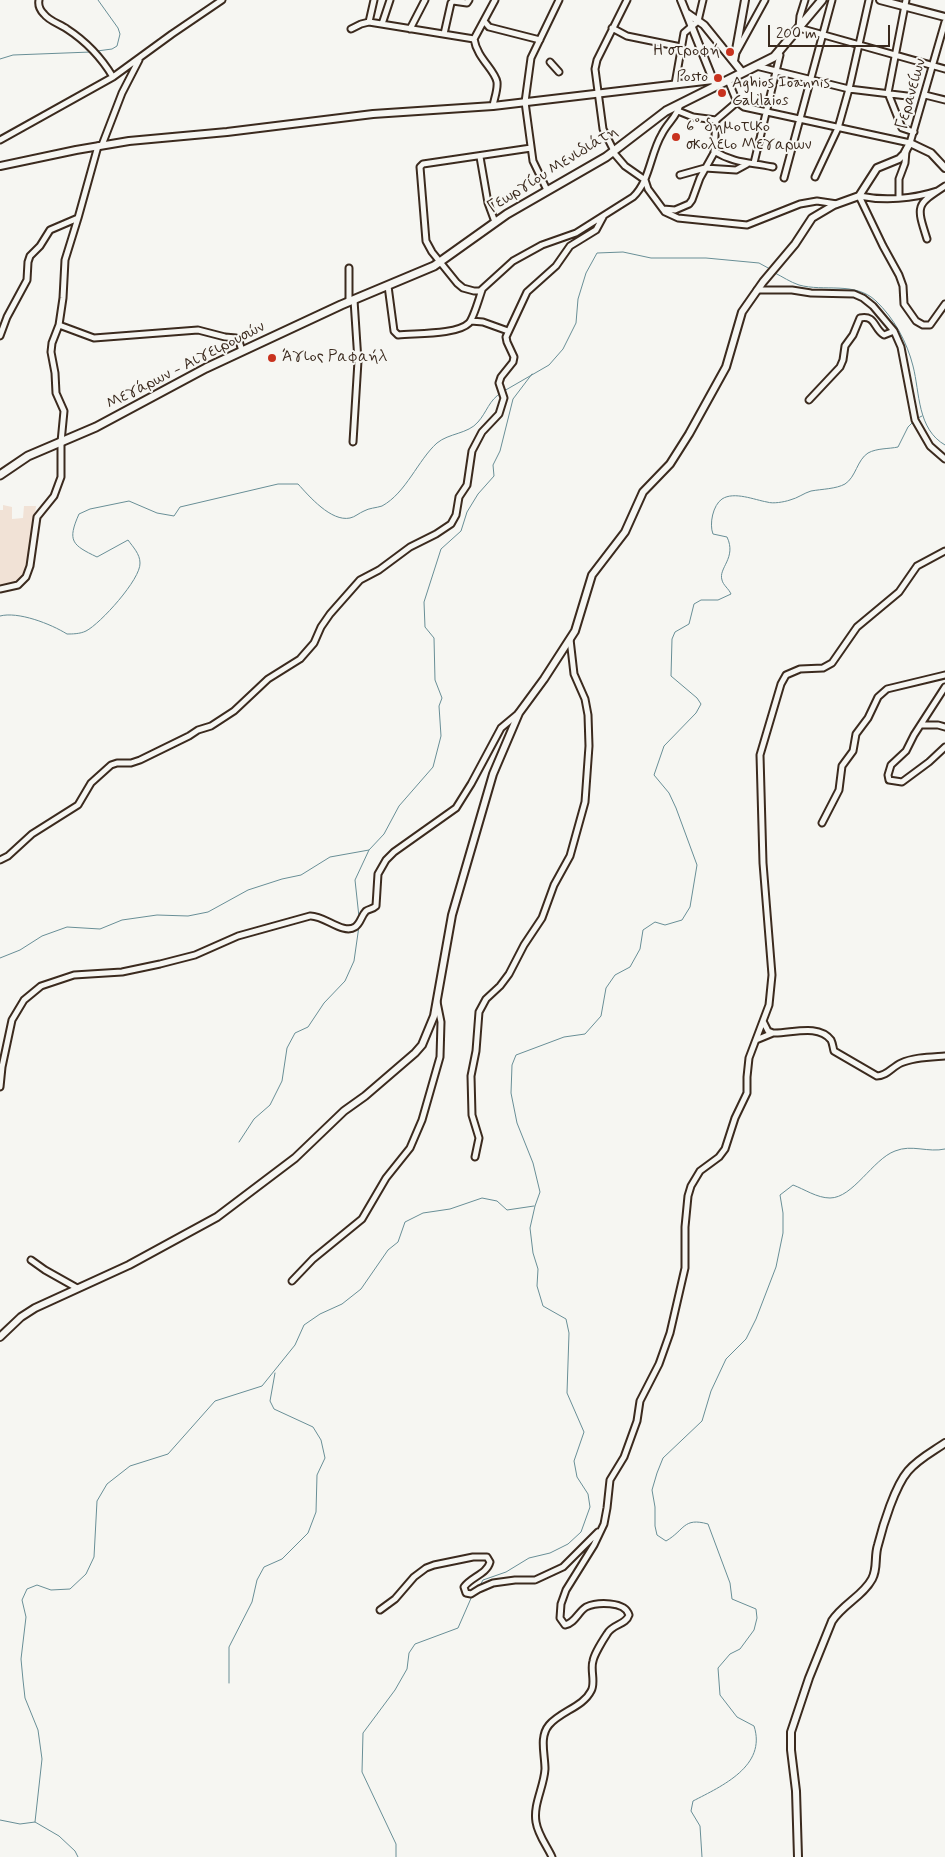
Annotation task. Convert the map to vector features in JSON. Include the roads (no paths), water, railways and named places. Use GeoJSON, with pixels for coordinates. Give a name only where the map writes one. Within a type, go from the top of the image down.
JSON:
{"type":"FeatureCollection","features":[{"type":"Feature","properties":{"kind":"main road","name":"Γεωργίου Μενιδιάτη"},"geometry":{"type":"LineString","coordinates":[[388,286],[425,270],[495,222],[547,190],[590,167],[680,103],[714,83],[728,80],[778,53],[822,0]]}},
{"type":"Feature","properties":{"kind":"main road","name":"Μεγάρων - Αιγειρουσών"},"geometry":{"type":"LineString","coordinates":[[0,475],[28,456],[109,421],[173,385],[242,351],[388,286]]}},
{"type":"Feature","properties":{"kind":"street"},"geometry":{"type":"LineString","coordinates":[[39,0],[39,6],[45,16],[65,28],[91,48],[113,77]]}},
{"type":"Feature","properties":{"kind":"street"},"geometry":{"type":"LineString","coordinates":[[0,140],[113,77],[222,0]]}},
{"type":"Feature","properties":{"kind":"street"},"geometry":{"type":"LineString","coordinates":[[369,22],[374,0]]}},
{"type":"Feature","properties":{"kind":"street"},"geometry":{"type":"LineString","coordinates":[[382,24],[390,0]]}},
{"type":"Feature","properties":{"kind":"street"},"geometry":{"type":"LineString","coordinates":[[410,29],[425,0]]}},
{"type":"Feature","properties":{"kind":"street"},"geometry":{"type":"LineString","coordinates":[[444,34],[451,3],[456,1],[467,3],[469,0]]}},
{"type":"Feature","properties":{"kind":"street"},"geometry":{"type":"LineString","coordinates":[[474,39],[495,0]]}},
{"type":"Feature","properties":{"kind":"street"},"geometry":{"type":"LineString","coordinates":[[547,190],[536,167],[531,148],[525,102],[531,58],[558,0]]}},
{"type":"Feature","properties":{"kind":"street"},"geometry":{"type":"LineString","coordinates":[[627,0],[595,65],[597,93],[604,135],[613,151],[625,166],[645,180],[648,189],[665,212],[678,218],[748,225],[800,204],[817,201],[838,204]]}},
{"type":"Feature","properties":{"kind":"street"},"geometry":{"type":"LineString","coordinates":[[0,166],[100,146],[373,114],[494,106],[675,84],[714,83],[681,0]]}},
{"type":"Feature","properties":{"kind":"street"},"geometry":{"type":"LineString","coordinates":[[675,84],[684,33],[698,21],[703,0]]}},
{"type":"Feature","properties":{"kind":"street"},"geometry":{"type":"LineString","coordinates":[[734,57],[745,0]]}},
{"type":"Feature","properties":{"kind":"street"},"geometry":{"type":"LineString","coordinates":[[734,57],[765,0]]}},
{"type":"Feature","properties":{"kind":"street"},"geometry":{"type":"LineString","coordinates":[[805,0],[798,28],[945,69]]}},
{"type":"Feature","properties":{"kind":"street"},"geometry":{"type":"LineString","coordinates":[[784,178],[832,0]]}},
{"type":"Feature","properties":{"kind":"street"},"geometry":{"type":"LineString","coordinates":[[815,177],[838,128],[869,0]]}},
{"type":"Feature","properties":{"kind":"street"},"geometry":{"type":"LineString","coordinates":[[880,0],[906,3],[945,17]]}},
{"type":"Feature","properties":{"kind":"street"},"geometry":{"type":"LineString","coordinates":[[906,3],[894,55],[888,93],[902,128],[914,132]]}},
{"type":"Feature","properties":{"kind":"street"},"geometry":{"type":"LineString","coordinates":[[686,13],[704,25],[734,57],[742,72]]}},
{"type":"Feature","properties":{"kind":"street"},"geometry":{"type":"LineString","coordinates":[[351,29],[369,22],[474,39]]}},
{"type":"Feature","properties":{"kind":"street"},"geometry":{"type":"LineString","coordinates":[[484,22],[489,27],[540,40]]}},
{"type":"Feature","properties":{"kind":"street","name":"Γερανείων"},"geometry":{"type":"LineString","coordinates":[[910,144],[934,66],[945,22]]}},
{"type":"Feature","properties":{"kind":"street"},"geometry":{"type":"LineString","coordinates":[[612,28],[628,36],[681,47]]}},
{"type":"Feature","properties":{"kind":"street"},"geometry":{"type":"LineString","coordinates":[[474,39],[481,57],[495,75],[497,81],[494,106]]}},
{"type":"Feature","properties":{"kind":"street"},"geometry":{"type":"LineString","coordinates":[[754,163],[780,55],[778,53]]}},
{"type":"Feature","properties":{"kind":"street"},"geometry":{"type":"LineString","coordinates":[[0,589],[21,583],[29,569],[37,517],[54,496],[61,478],[61,442],[64,411],[56,393],[51,352],[52,343],[59,324],[63,298],[64,260],[100,146],[122,93],[141,57]]}},
{"type":"Feature","properties":{"kind":"street"},"geometry":{"type":"LineString","coordinates":[[550,62],[559,72]]}},
{"type":"Feature","properties":{"kind":"street"},"geometry":{"type":"LineString","coordinates":[[756,66],[849,88],[907,96]]}},
{"type":"Feature","properties":{"kind":"street"},"geometry":{"type":"LineString","coordinates":[[728,80],[737,102],[744,107],[910,144],[931,153],[945,168]]}},
{"type":"Feature","properties":{"kind":"street"},"geometry":{"type":"LineString","coordinates":[[925,95],[945,100]]}},
{"type":"Feature","properties":{"kind":"street"},"geometry":{"type":"LineString","coordinates":[[663,209],[676,210],[689,204],[692,200],[698,182],[714,150],[716,120],[737,102]]}},
{"type":"Feature","properties":{"kind":"street"},"geometry":{"type":"LineString","coordinates":[[388,286],[394,331],[398,335],[446,331],[464,327],[471,321],[482,290],[513,261],[542,245],[576,233],[633,198],[645,180],[659,138],[678,111],[680,103]]}},
{"type":"Feature","properties":{"kind":"street"},"geometry":{"type":"LineString","coordinates":[[678,111],[693,117],[716,120]]}},
{"type":"Feature","properties":{"kind":"street"},"geometry":{"type":"LineString","coordinates":[[859,196],[877,168],[899,159],[910,144]]}},
{"type":"Feature","properties":{"kind":"street"},"geometry":{"type":"LineString","coordinates":[[482,290],[474,291],[459,285],[426,241],[420,167],[424,164],[531,148]]}},
{"type":"Feature","properties":{"kind":"street"},"geometry":{"type":"LineString","coordinates":[[714,150],[726,158],[746,164],[754,163],[773,167]]}},
{"type":"Feature","properties":{"kind":"street"},"geometry":{"type":"LineString","coordinates":[[899,198],[899,179],[905,163],[906,151]]}},
{"type":"Feature","properties":{"kind":"street"},"geometry":{"type":"LineString","coordinates":[[480,157],[488,203],[495,222]]}},
{"type":"Feature","properties":{"kind":"street"},"geometry":{"type":"LineString","coordinates":[[680,175],[705,168],[736,170],[746,164]]}},
{"type":"Feature","properties":{"kind":"street"},"geometry":{"type":"LineString","coordinates":[[927,238],[921,219],[921,204],[928,196],[945,186]]}},
{"type":"Feature","properties":{"kind":"street"},"geometry":{"type":"LineString","coordinates":[[0,1336],[30,1310],[129,1265],[217,1217],[264,1183],[302,1152],[344,1110],[359,1101],[415,1053],[427,1035],[437,1001],[452,915],[488,789],[519,713],[570,639],[581,616],[592,575],[625,532],[643,492],[670,464],[689,434],[726,367],[742,312],[762,282],[796,244],[812,218],[838,204],[859,196],[920,197],[937,191]]}},
{"type":"Feature","properties":{"kind":"street"},"geometry":{"type":"LineString","coordinates":[[859,196],[883,246],[898,271],[903,286],[904,304],[912,316],[920,323],[930,325],[945,304]]}},
{"type":"Feature","properties":{"kind":"street"},"geometry":{"type":"LineString","coordinates":[[0,860],[8,856],[32,834],[78,805],[91,783],[111,765],[140,760],[211,726],[234,711],[268,679],[300,659],[314,643],[321,627],[330,614],[360,580],[379,570],[410,546],[436,534],[451,524],[466,485],[472,451],[482,432],[499,414],[504,398],[499,383],[513,362],[514,357],[507,342],[508,331],[527,292],[556,266],[570,246],[596,230],[603,217]]}},
{"type":"Feature","properties":{"kind":"street"},"geometry":{"type":"LineString","coordinates":[[0,336],[7,317],[27,280],[30,256],[40,246],[50,230],[78,218]]}},
{"type":"Feature","properties":{"kind":"street"},"geometry":{"type":"LineString","coordinates":[[349,268],[358,361],[353,442]]}},
{"type":"Feature","properties":{"kind":"street"},"geometry":{"type":"LineString","coordinates":[[757,290],[854,294],[873,306],[894,331],[901,347],[915,420],[930,446],[945,459]]}},
{"type":"Feature","properties":{"kind":"street"},"geometry":{"type":"LineString","coordinates":[[809,400],[840,366],[845,346],[853,335],[860,318],[866,317],[871,319],[884,335],[894,331]]}},
{"type":"Feature","properties":{"kind":"street"},"geometry":{"type":"LineString","coordinates":[[471,321],[483,322],[508,331]]}},
{"type":"Feature","properties":{"kind":"street"},"geometry":{"type":"LineString","coordinates":[[59,324],[94,338],[116,335],[139,336],[174,331],[202,331],[222,337],[236,338],[242,351]]}},
{"type":"Feature","properties":{"kind":"street"},"geometry":{"type":"LineString","coordinates":[[552,1857],[538,1829],[536,1818],[545,1770],[543,1741],[545,1732],[558,1716],[582,1701],[591,1692],[593,1686],[592,1667],[595,1655],[609,1630],[626,1620],[629,1614],[627,1609],[618,1604],[586,1608],[567,1625],[563,1624],[560,1618],[561,1604],[566,1590],[594,1545],[602,1528],[607,1514],[610,1480],[624,1457],[637,1421],[640,1401],[659,1364],[676,1311],[685,1268],[685,1227],[689,1192],[698,1173],[719,1157],[725,1149],[735,1118],[747,1093],[748,1062],[769,1005],[772,974],[763,863],[760,755],[783,679],[790,672],[800,668],[819,668],[832,663],[857,627],[899,592],[917,566],[945,550]]}},
{"type":"Feature","properties":{"kind":"street"},"geometry":{"type":"LineString","coordinates":[[475,1158],[479,1138],[472,1115],[471,1076],[477,1045],[480,1012],[486,999],[500,986],[509,974],[524,945],[542,918],[554,885],[570,856],[585,802],[589,746],[588,715],[585,699],[574,674],[570,639]]}},
{"type":"Feature","properties":{"kind":"street"},"geometry":{"type":"LineString","coordinates":[[822,823],[839,790],[842,766],[853,751],[856,734],[868,718],[878,697],[887,689],[945,675]]}},
{"type":"Feature","properties":{"kind":"street"},"geometry":{"type":"LineString","coordinates":[[945,687],[902,756],[891,765],[888,775],[890,780],[902,782],[929,762],[945,747]]}},
{"type":"Feature","properties":{"kind":"street"},"geometry":{"type":"LineString","coordinates":[[0,1087],[2,1067],[12,1020],[28,995],[47,983],[81,974],[122,972],[160,964],[195,954],[238,936],[310,916],[319,917],[346,929],[354,928],[362,920],[366,911],[376,906],[377,877],[386,860],[394,852],[456,808],[501,728],[519,713]]}},
{"type":"Feature","properties":{"kind":"street"},"geometry":{"type":"LineString","coordinates":[[921,725],[938,724],[945,727]]}},
{"type":"Feature","properties":{"kind":"street"},"geometry":{"type":"LineString","coordinates":[[292,1281],[313,1259],[362,1218],[386,1178],[410,1148],[422,1120],[440,1057],[441,1022],[437,1001]]}},
{"type":"Feature","properties":{"kind":"street"},"geometry":{"type":"LineString","coordinates":[[763,1021],[768,1031],[773,1033]]}},
{"type":"Feature","properties":{"kind":"street"},"geometry":{"type":"LineString","coordinates":[[756,1040],[773,1033],[811,1031],[823,1034],[831,1041],[834,1052],[877,1076],[885,1074],[902,1063],[920,1058],[945,1056]]}},
{"type":"Feature","properties":{"kind":"street"},"geometry":{"type":"LineString","coordinates":[[31,1260],[77,1288]]}},
{"type":"Feature","properties":{"kind":"street"},"geometry":{"type":"LineString","coordinates":[[798,1857],[796,1790],[790,1738],[800,1702],[832,1620],[864,1589],[874,1576],[878,1544],[899,1483],[913,1466],[945,1443]]}},
{"type":"Feature","properties":{"kind":"street"},"geometry":{"type":"LineString","coordinates":[[380,1610],[395,1599],[410,1580],[426,1568],[468,1558],[483,1556],[488,1558],[490,1562],[487,1570],[466,1585],[464,1589],[468,1594],[484,1586],[502,1581],[537,1579],[567,1564],[602,1528]]}},
{"type":"Feature","properties":{"kind":"waterway"},"geometry":{"type":"LineString","coordinates":[[97,51],[112,49],[117,46],[120,34],[118,28],[98,0]]}},
{"type":"Feature","properties":{"kind":"waterway"},"geometry":{"type":"LineString","coordinates":[[0,59],[13,55],[91,52]]}},
{"type":"Feature","properties":{"kind":"waterway"},"geometry":{"type":"LineString","coordinates":[[504,391],[549,365],[563,349],[576,323],[578,299],[586,273],[597,253],[623,252],[651,258],[706,258],[759,263],[770,269]]}},
{"type":"Feature","properties":{"kind":"waterway"},"geometry":{"type":"LineString","coordinates":[[775,273],[799,285],[859,291],[876,301],[889,315],[907,348],[913,366],[924,420],[929,430],[945,445]]}},
{"type":"Feature","properties":{"kind":"waterway"},"geometry":{"type":"LineString","coordinates":[[0,958],[20,950],[42,936],[67,927],[100,929],[122,920],[157,915],[188,916],[208,912],[248,890],[301,875],[330,857],[369,850],[384,834],[399,806],[433,767],[441,736],[439,706],[442,698],[435,680],[434,638],[425,627],[424,602],[441,549],[461,531],[467,512],[478,494],[494,476],[493,465],[500,451],[513,399],[532,374]]}},
{"type":"Feature","properties":{"kind":"waterway"},"geometry":{"type":"LineString","coordinates":[[0,616],[16,615],[25,617],[52,626],[67,634],[76,634],[92,627],[110,611],[127,590],[139,570],[139,557],[128,540],[97,557],[77,545],[73,536],[75,523],[79,514],[90,509],[129,501],[157,513],[174,516],[180,507],[278,484],[298,484],[314,501],[328,512],[343,518],[352,517],[366,510],[382,506],[390,500],[405,485],[437,443],[474,426],[494,399],[501,393]]}},
{"type":"Feature","properties":{"kind":"waterway"},"geometry":{"type":"LineString","coordinates":[[916,419],[922,416]]}},
{"type":"Feature","properties":{"kind":"waterway"},"geometry":{"type":"LineString","coordinates":[[479,1587],[483,1580],[506,1572],[529,1558],[550,1553],[568,1544],[581,1532],[590,1507],[588,1494],[577,1477],[574,1461],[584,1432],[567,1393],[569,1333],[566,1319],[543,1306],[537,1286],[538,1269],[533,1253],[530,1228],[540,1192],[533,1163],[517,1123],[511,1093],[512,1065],[516,1055],[564,1037],[585,1034],[601,1016],[606,988],[615,975],[630,967],[640,949],[643,930],[655,922],[665,925],[682,920],[690,907],[697,865],[669,793],[654,775],[664,746],[696,713],[701,704],[697,698],[671,676],[672,639],[675,632],[689,624],[694,604],[701,600],[718,600],[731,594],[721,576],[729,557],[729,544],[727,537],[713,534],[711,525],[714,510],[722,499],[732,496],[751,498],[769,503],[793,499],[811,491],[841,486],[849,481],[861,460],[868,453],[879,449],[898,447],[908,427],[913,422]]}},
{"type":"Feature","properties":{"kind":"waterway"},"geometry":{"type":"LineString","coordinates":[[359,917],[355,880],[369,850]]}},
{"type":"Feature","properties":{"kind":"waterway"},"geometry":{"type":"LineString","coordinates":[[239,1142],[254,1119],[270,1105],[282,1081],[287,1048],[295,1033],[308,1027],[324,1003],[345,981],[354,961],[359,926]]}},
{"type":"Feature","properties":{"kind":"waterway"},"geometry":{"type":"LineString","coordinates":[[702,1857],[700,1826],[691,1811],[693,1801],[717,1789],[739,1773],[748,1763],[754,1752],[756,1740],[754,1726],[737,1717],[720,1695],[718,1668],[730,1654],[740,1649],[754,1630],[757,1618],[756,1609],[732,1599],[730,1583],[708,1524],[700,1522],[689,1523],[666,1541],[657,1535],[652,1490],[657,1473],[663,1458],[702,1421],[711,1391],[726,1359],[746,1339],[756,1319],[776,1267],[783,1233],[783,1213],[780,1195],[793,1185],[820,1197],[830,1198],[838,1196],[847,1192],[887,1155],[895,1151],[908,1148],[945,1149]]}},
{"type":"Feature","properties":{"kind":"waterway"},"geometry":{"type":"LineString","coordinates":[[35,1822],[42,1759],[38,1730],[25,1698],[21,1659],[26,1617],[22,1600],[27,1589],[37,1585],[51,1590],[70,1589],[86,1574],[94,1557],[97,1501],[107,1484],[130,1466],[168,1454],[215,1401],[262,1386],[295,1345],[304,1325],[320,1314],[342,1304],[361,1289],[388,1250],[398,1242],[405,1222],[423,1213],[450,1209],[482,1198],[497,1201],[507,1210],[534,1206]]}},
{"type":"Feature","properties":{"kind":"waterway"},"geometry":{"type":"LineString","coordinates":[[229,1683],[229,1647],[252,1602],[257,1580],[264,1567],[282,1559],[308,1533],[316,1512],[317,1475],[325,1458],[321,1440],[313,1427],[274,1409],[270,1401],[275,1373]]}},
{"type":"Feature","properties":{"kind":"waterway"},"geometry":{"type":"LineString","coordinates":[[396,1857],[396,1844],[362,1772],[363,1733],[395,1690],[407,1669],[409,1653],[415,1644],[458,1628],[472,1596]]}},
{"type":"Feature","properties":{"kind":"waterway"},"geometry":{"type":"LineString","coordinates":[[0,1820],[20,1824],[35,1822],[59,1836],[75,1851],[78,1857]]}},
{"type":"Feature","properties":{"kind":"place","name":"Η στροφή"},"geometry":{"type":"Point","coordinates":[730,52]}},
{"type":"Feature","properties":{"kind":"place","name":"Posto"},"geometry":{"type":"Point","coordinates":[718,78]}},
{"type":"Feature","properties":{"kind":"place","name":"Aghios Ioannis Galilaios"},"geometry":{"type":"Point","coordinates":[722,93]}},
{"type":"Feature","properties":{"kind":"place","name":"6° δημοτικο σκολειο Μεγαρων"},"geometry":{"type":"Point","coordinates":[676,137]}},
{"type":"Feature","properties":{"kind":"place","name":"Άγιος Ραφαήλ"},"geometry":{"type":"Point","coordinates":[272,358]}}]}
